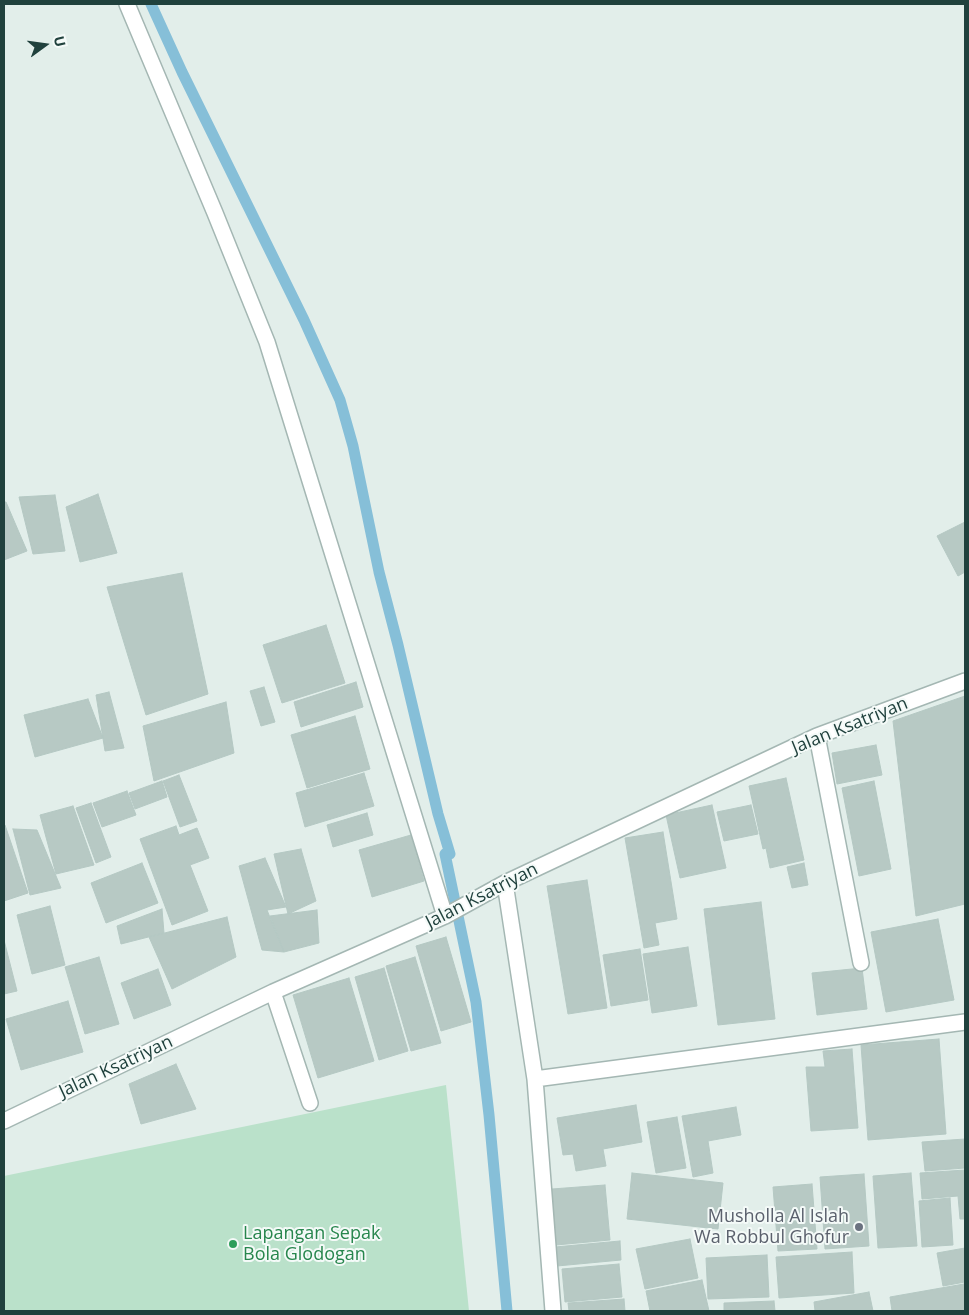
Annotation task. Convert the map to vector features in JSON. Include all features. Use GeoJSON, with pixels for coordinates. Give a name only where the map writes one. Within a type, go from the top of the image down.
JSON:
{"type":"FeatureCollection","features":[{"type":"Feature","properties":{"kind":"street"},"geometry":{"type":"LineString","coordinates":[[126,4],[267,342],[448,914]]}},
{"type":"Feature","properties":{"kind":"street","name":"Jalan Ksatriyan"},"geometry":{"type":"LineString","coordinates":[[4,1120],[273,992],[448,914],[505,883],[817,736],[965,681]]}},
{"type":"Feature","properties":{"kind":"street"},"geometry":{"type":"LineString","coordinates":[[817,736],[861,963]]}},
{"type":"Feature","properties":{"kind":"street"},"geometry":{"type":"LineString","coordinates":[[505,883],[535,1079],[553,1311]]}},
{"type":"Feature","properties":{"kind":"street"},"geometry":{"type":"LineString","coordinates":[[273,992],[310,1103]]}},
{"type":"Feature","properties":{"kind":"street"},"geometry":{"type":"LineString","coordinates":[[535,1079],[965,1022]]}},
{"type":"Feature","properties":{"kind":"green space","name":"Lapangan Sepak Bola Glodogan"},"geometry":{"type":"Polygon","coordinates":[[[446,1085],[469,1311],[4,1311],[4,1176],[446,1085]]]}},
{"type":"Feature","properties":{"kind":"building"},"geometry":{"type":"Polygon","coordinates":[[[98,494],[117,553],[80,562],[66,507],[98,494]]]}},
{"type":"Feature","properties":{"kind":"building"},"geometry":{"type":"Polygon","coordinates":[[[55,495],[65,551],[33,554],[19,497],[55,495]]]}},
{"type":"Feature","properties":{"kind":"building"},"geometry":{"type":"Polygon","coordinates":[[[4,502],[6,502],[27,551],[4,560],[4,502]]]}},
{"type":"Feature","properties":{"kind":"building"},"geometry":{"type":"Polygon","coordinates":[[[965,522],[965,572],[958,576],[937,536],[965,522]]]}},
{"type":"Feature","properties":{"kind":"building"},"geometry":{"type":"Polygon","coordinates":[[[182,573],[208,694],[146,715],[107,587],[182,573]]]}},
{"type":"Feature","properties":{"kind":"building"},"geometry":{"type":"Polygon","coordinates":[[[326,625],[345,683],[282,703],[263,645],[326,625]]]}},
{"type":"Feature","properties":{"kind":"building"},"geometry":{"type":"Polygon","coordinates":[[[356,682],[363,707],[301,727],[294,702],[356,682]]]}},
{"type":"Feature","properties":{"kind":"building"},"geometry":{"type":"Polygon","coordinates":[[[264,687],[275,722],[261,726],[250,691],[264,687]]]}},
{"type":"Feature","properties":{"kind":"building"},"geometry":{"type":"Polygon","coordinates":[[[109,692],[124,748],[105,751],[96,695],[109,692]]]}},
{"type":"Feature","properties":{"kind":"building"},"geometry":{"type":"Polygon","coordinates":[[[965,696],[965,904],[916,916],[893,721],[965,696]]]}},
{"type":"Feature","properties":{"kind":"building"},"geometry":{"type":"Polygon","coordinates":[[[88,699],[103,738],[35,757],[24,715],[88,699]]]}},
{"type":"Feature","properties":{"kind":"building"},"geometry":{"type":"Polygon","coordinates":[[[226,702],[234,753],[154,781],[143,726],[226,702]]]}},
{"type":"Feature","properties":{"kind":"building"},"geometry":{"type":"Polygon","coordinates":[[[355,716],[370,769],[307,788],[291,735],[355,716]]]}},
{"type":"Feature","properties":{"kind":"building"},"geometry":{"type":"Polygon","coordinates":[[[876,745],[882,775],[837,784],[832,753],[876,745]]]}},
{"type":"Feature","properties":{"kind":"building"},"geometry":{"type":"Polygon","coordinates":[[[364,773],[374,806],[305,827],[296,793],[364,773]]]}},
{"type":"Feature","properties":{"kind":"building"},"geometry":{"type":"Polygon","coordinates":[[[179,775],[197,821],[180,827],[163,781],[179,775]]]}},
{"type":"Feature","properties":{"kind":"building"},"geometry":{"type":"Polygon","coordinates":[[[786,778],[804,860],[770,868],[766,848],[763,849],[749,786],[786,778]]]}},
{"type":"Feature","properties":{"kind":"building"},"geometry":{"type":"Polygon","coordinates":[[[162,781],[167,797],[135,809],[129,793],[162,781]]]}},
{"type":"Feature","properties":{"kind":"building"},"geometry":{"type":"Polygon","coordinates":[[[874,781],[891,869],[859,876],[842,788],[874,781]]]}},
{"type":"Feature","properties":{"kind":"building"},"geometry":{"type":"Polygon","coordinates":[[[127,791],[136,815],[102,827],[93,803],[127,791]]]}},
{"type":"Feature","properties":{"kind":"building"},"geometry":{"type":"Polygon","coordinates":[[[91,803],[111,857],[96,863],[76,808],[91,803]]]}},
{"type":"Feature","properties":{"kind":"building"},"geometry":{"type":"Polygon","coordinates":[[[712,805],[726,868],[680,878],[666,815],[712,805]]]}},
{"type":"Feature","properties":{"kind":"building"},"geometry":{"type":"Polygon","coordinates":[[[751,805],[758,834],[724,841],[717,812],[751,805]]]}},
{"type":"Feature","properties":{"kind":"building"},"geometry":{"type":"Polygon","coordinates":[[[73,806],[94,865],[56,874],[40,815],[73,806]]]}},
{"type":"Feature","properties":{"kind":"building"},"geometry":{"type":"Polygon","coordinates":[[[367,813],[373,835],[333,847],[327,825],[367,813]]]}},
{"type":"Feature","properties":{"kind":"building"},"geometry":{"type":"Polygon","coordinates":[[[4,825],[28,893],[4,901],[4,825]]]}},
{"type":"Feature","properties":{"kind":"building"},"geometry":{"type":"Polygon","coordinates":[[[176,826],[179,835],[197,828],[209,858],[190,865],[208,911],[172,925],[140,839],[176,826]]]}},
{"type":"Feature","properties":{"kind":"building"},"geometry":{"type":"Polygon","coordinates":[[[13,829],[37,830],[61,888],[30,895],[13,829]]]}},
{"type":"Feature","properties":{"kind":"building"},"geometry":{"type":"Polygon","coordinates":[[[663,832],[677,919],[655,923],[659,945],[644,948],[625,838],[663,832]]]}},
{"type":"Feature","properties":{"kind":"building"},"geometry":{"type":"Polygon","coordinates":[[[411,835],[424,881],[372,897],[359,850],[411,835]]]}},
{"type":"Feature","properties":{"kind":"building"},"geometry":{"type":"Polygon","coordinates":[[[301,849],[316,901],[288,914],[274,854],[301,849]]]}},
{"type":"Feature","properties":{"kind":"building"},"geometry":{"type":"Polygon","coordinates":[[[265,858],[286,907],[267,910],[284,952],[262,950],[239,866],[265,858]]]}},
{"type":"Feature","properties":{"kind":"building"},"geometry":{"type":"Polygon","coordinates":[[[142,863],[158,903],[106,923],[91,883],[142,863]]]}},
{"type":"Feature","properties":{"kind":"building"},"geometry":{"type":"Polygon","coordinates":[[[804,863],[808,885],[792,888],[787,867],[804,863]]]}},
{"type":"Feature","properties":{"kind":"building"},"geometry":{"type":"Polygon","coordinates":[[[587,880],[607,1008],[568,1014],[547,886],[587,880]]]}},
{"type":"Feature","properties":{"kind":"building"},"geometry":{"type":"Polygon","coordinates":[[[761,902],[775,1019],[718,1025],[704,909],[761,902]]]}},
{"type":"Feature","properties":{"kind":"building"},"geometry":{"type":"Polygon","coordinates":[[[50,906],[65,965],[32,974],[17,915],[50,906]]]}},
{"type":"Feature","properties":{"kind":"building"},"geometry":{"type":"Polygon","coordinates":[[[162,909],[164,933],[121,944],[117,926],[162,909]]]}},
{"type":"Feature","properties":{"kind":"building"},"geometry":{"type":"Polygon","coordinates":[[[317,910],[319,943],[284,952],[270,916],[317,910]]]}},
{"type":"Feature","properties":{"kind":"building"},"geometry":{"type":"Polygon","coordinates":[[[227,917],[236,957],[172,989],[149,937],[227,917]]]}},
{"type":"Feature","properties":{"kind":"building"},"geometry":{"type":"Polygon","coordinates":[[[938,919],[954,1000],[886,1012],[871,932],[938,919]]]}},
{"type":"Feature","properties":{"kind":"building"},"geometry":{"type":"Polygon","coordinates":[[[446,937],[471,1022],[441,1031],[416,946],[446,937]]]}},
{"type":"Feature","properties":{"kind":"building"},"geometry":{"type":"Polygon","coordinates":[[[4,940],[17,991],[4,994],[4,940]]]}},
{"type":"Feature","properties":{"kind":"building"},"geometry":{"type":"Polygon","coordinates":[[[688,947],[697,1006],[652,1013],[643,954],[688,947]]]}},
{"type":"Feature","properties":{"kind":"building"},"geometry":{"type":"Polygon","coordinates":[[[640,949],[648,1000],[611,1006],[603,955],[640,949]]]}},
{"type":"Feature","properties":{"kind":"building"},"geometry":{"type":"Polygon","coordinates":[[[99,957],[119,1024],[85,1034],[65,967],[99,957]]]}},
{"type":"Feature","properties":{"kind":"building"},"geometry":{"type":"Polygon","coordinates":[[[415,957],[441,1043],[411,1051],[386,966],[415,957]]]}},
{"type":"Feature","properties":{"kind":"building"},"geometry":{"type":"Polygon","coordinates":[[[384,968],[408,1051],[379,1060],[355,977],[384,968]]]}},
{"type":"Feature","properties":{"kind":"building"},"geometry":{"type":"Polygon","coordinates":[[[862,968],[867,1009],[817,1015],[812,973],[862,968]]]}},
{"type":"Feature","properties":{"kind":"building"},"geometry":{"type":"Polygon","coordinates":[[[158,969],[171,1005],[134,1019],[121,983],[158,969]]]}},
{"type":"Feature","properties":{"kind":"building"},"geometry":{"type":"Polygon","coordinates":[[[349,978],[374,1061],[318,1078],[293,995],[349,978]]]}},
{"type":"Feature","properties":{"kind":"building"},"geometry":{"type":"Polygon","coordinates":[[[68,1001],[83,1052],[21,1070],[6,1019],[68,1001]]]}},
{"type":"Feature","properties":{"kind":"building"},"geometry":{"type":"Polygon","coordinates":[[[939,1039],[946,1134],[868,1140],[861,1045],[939,1039]]]}},
{"type":"Feature","properties":{"kind":"building"},"geometry":{"type":"Polygon","coordinates":[[[852,1049],[858,1128],[811,1131],[806,1067],[825,1067],[823,1051],[852,1049]]]}},
{"type":"Feature","properties":{"kind":"building"},"geometry":{"type":"Polygon","coordinates":[[[176,1064],[196,1109],[141,1124],[129,1084],[176,1064]]]}},
{"type":"Feature","properties":{"kind":"building"},"geometry":{"type":"Polygon","coordinates":[[[636,1105],[642,1142],[603,1149],[606,1166],[576,1171],[573,1154],[563,1155],[557,1118],[636,1105]]]}},
{"type":"Feature","properties":{"kind":"building"},"geometry":{"type":"Polygon","coordinates":[[[736,1107],[741,1135],[708,1141],[713,1173],[693,1177],[682,1116],[736,1107]]]}},
{"type":"Feature","properties":{"kind":"building"},"geometry":{"type":"Polygon","coordinates":[[[677,1117],[686,1168],[656,1173],[647,1122],[677,1117]]]}},
{"type":"Feature","properties":{"kind":"building"},"geometry":{"type":"Polygon","coordinates":[[[965,1139],[965,1168],[925,1171],[922,1142],[965,1139]]]}},
{"type":"Feature","properties":{"kind":"building"},"geometry":{"type":"Polygon","coordinates":[[[965,1170],[965,1219],[960,1219],[958,1196],[922,1199],[920,1173],[965,1170]]]}},
{"type":"Feature","properties":{"kind":"building"},"geometry":{"type":"Polygon","coordinates":[[[632,1173],[723,1183],[718,1229],[627,1219],[632,1173]]]}},
{"type":"Feature","properties":{"kind":"building"},"geometry":{"type":"Polygon","coordinates":[[[911,1173],[917,1246],[878,1248],[873,1176],[911,1173]]]}},
{"type":"Feature","properties":{"kind":"building"},"geometry":{"type":"Polygon","coordinates":[[[864,1174],[869,1246],[825,1249],[820,1177],[864,1174]]]}},
{"type":"Feature","properties":{"kind":"building"},"geometry":{"type":"Polygon","coordinates":[[[812,1184],[817,1249],[778,1251],[773,1187],[812,1184]]]}},
{"type":"Feature","properties":{"kind":"building"},"geometry":{"type":"Polygon","coordinates":[[[605,1185],[610,1240],[556,1245],[552,1189],[605,1185]]]}},
{"type":"Feature","properties":{"kind":"building"},"geometry":{"type":"Polygon","coordinates":[[[950,1198],[953,1245],[922,1247],[919,1201],[950,1198]]]}},
{"type":"Feature","properties":{"kind":"building"},"geometry":{"type":"Polygon","coordinates":[[[690,1239],[698,1278],[645,1289],[636,1249],[690,1239]]]}},
{"type":"Feature","properties":{"kind":"building"},"geometry":{"type":"Polygon","coordinates":[[[620,1241],[621,1260],[557,1266],[555,1247],[620,1241]]]}},
{"type":"Feature","properties":{"kind":"building"},"geometry":{"type":"Polygon","coordinates":[[[965,1248],[965,1282],[943,1286],[937,1253],[965,1248]]]}},
{"type":"Feature","properties":{"kind":"building"},"geometry":{"type":"Polygon","coordinates":[[[852,1252],[854,1293],[779,1298],[776,1257],[852,1252]]]}},
{"type":"Feature","properties":{"kind":"building"},"geometry":{"type":"Polygon","coordinates":[[[767,1255],[769,1297],[708,1299],[706,1258],[767,1255]]]}},
{"type":"Feature","properties":{"kind":"building"},"geometry":{"type":"Polygon","coordinates":[[[619,1264],[622,1297],[565,1302],[562,1269],[619,1264]]]}},
{"type":"Feature","properties":{"kind":"building"},"geometry":{"type":"Polygon","coordinates":[[[702,1280],[709,1311],[650,1311],[646,1291],[702,1280]]]}},
{"type":"Feature","properties":{"kind":"building"},"geometry":{"type":"Polygon","coordinates":[[[964,1284],[965,1311],[892,1311],[890,1297],[964,1284]]]}},
{"type":"Feature","properties":{"kind":"building"},"geometry":{"type":"Polygon","coordinates":[[[869,1292],[873,1311],[815,1311],[814,1302],[869,1292]]]}},
{"type":"Feature","properties":{"kind":"building"},"geometry":{"type":"Polygon","coordinates":[[[624,1299],[625,1311],[569,1311],[568,1303],[624,1299]]]}},
{"type":"Feature","properties":{"kind":"building"},"geometry":{"type":"Polygon","coordinates":[[[774,1301],[775,1311],[724,1311],[724,1303],[774,1301]]]}},
{"type":"Feature","properties":{"kind":"waterway"},"geometry":{"type":"LineString","coordinates":[[151,4],[182,72],[304,320],[340,400],[353,446],[379,572],[438,814],[450,854]]}},
{"type":"Feature","properties":{"kind":"waterway"},"geometry":{"type":"LineString","coordinates":[[445,854],[476,1002],[489,1115],[507,1311]]}},
{"type":"Feature","properties":{"kind":"place","name":"Musholla Al Islah Wa Robbul Ghofur"},"geometry":{"type":"Point","coordinates":[859,1227]}},
{"type":"Feature","properties":{"kind":"place","name":"Lapangan Sepak Bola Glodogan"},"geometry":{"type":"Point","coordinates":[233,1244]}}]}
